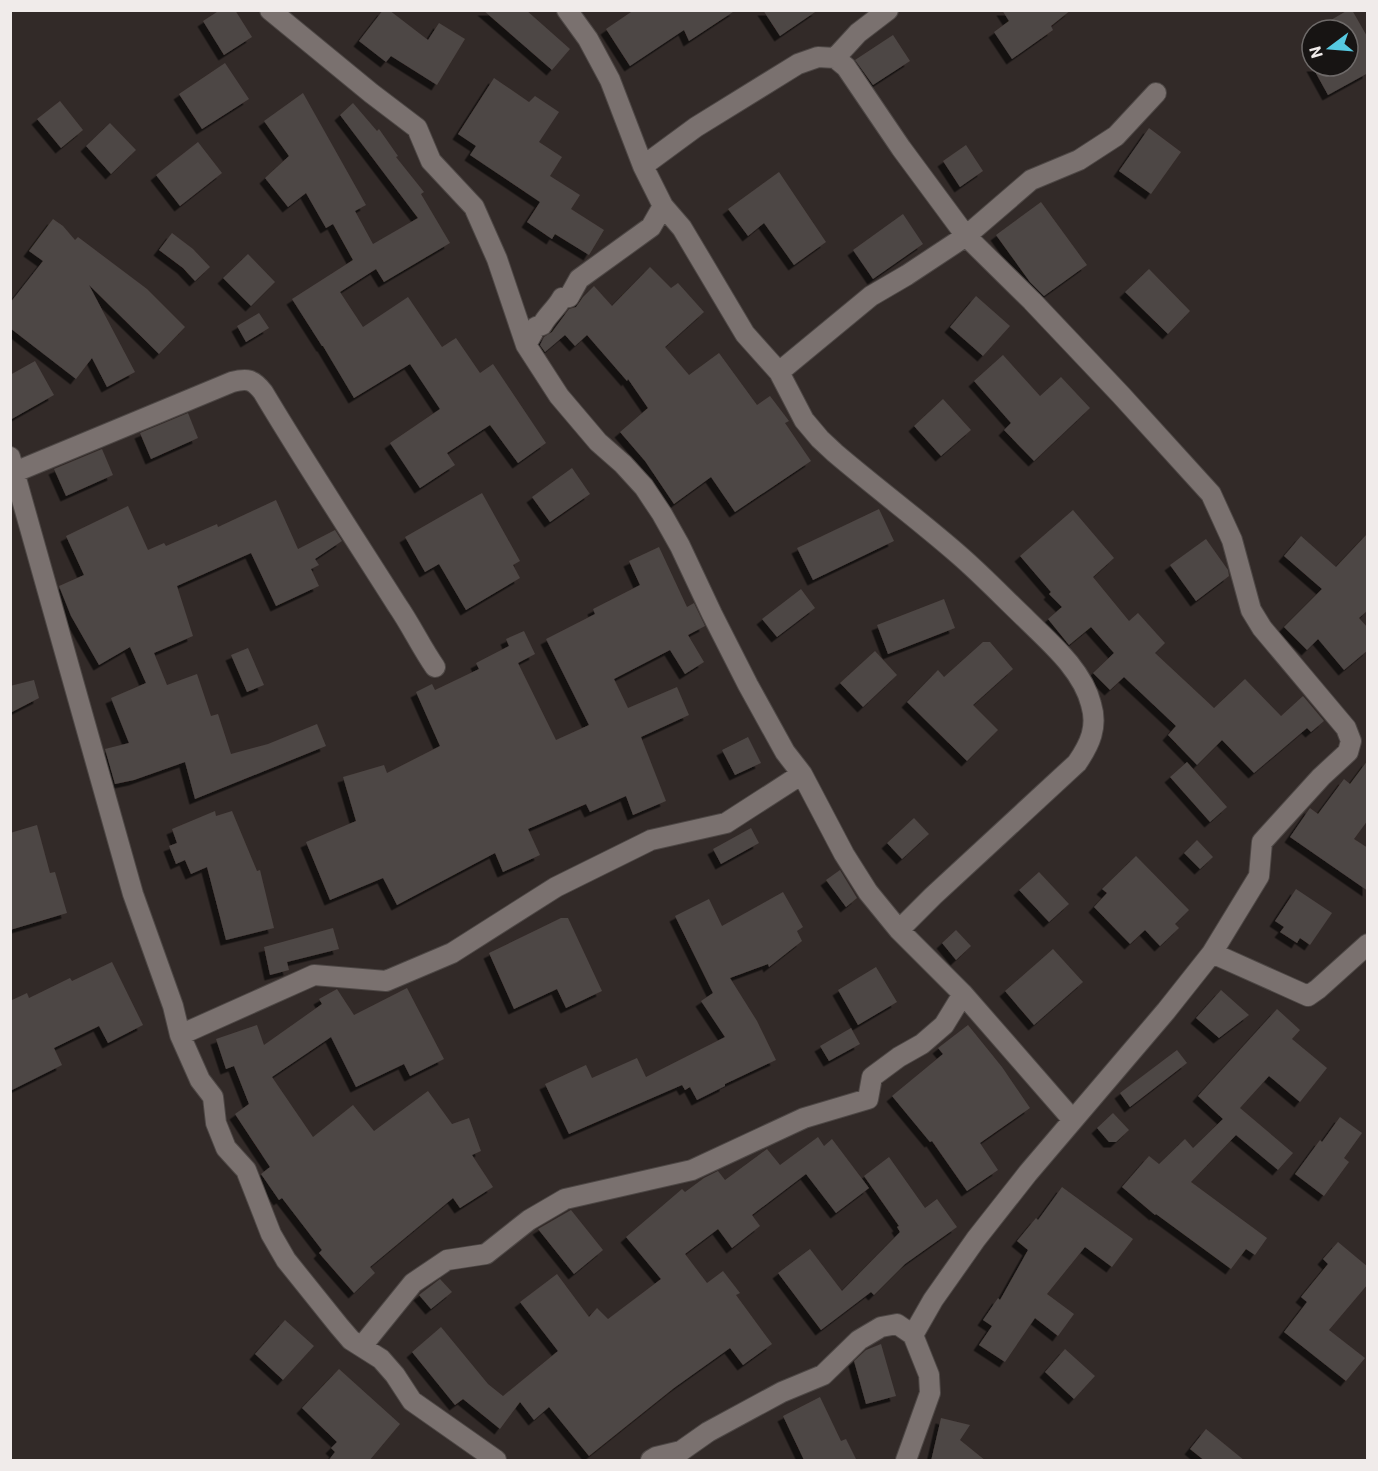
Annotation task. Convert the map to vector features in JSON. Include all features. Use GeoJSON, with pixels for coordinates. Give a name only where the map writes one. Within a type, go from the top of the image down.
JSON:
{"type":"FeatureCollection","features":[{"type":"Feature","properties":{"kind":"street"},"geometry":{"type":"LineString","coordinates":[[270,10],[417,128],[431,160],[474,207],[497,259],[526,345],[559,396],[598,442],[644,487],[662,514],[748,685],[785,752],[802,774],[868,892],[899,930],[963,994],[1072,1119]]}},
{"type":"Feature","properties":{"kind":"street"},"geometry":{"type":"LineString","coordinates":[[567,10],[588,39],[610,80],[642,166],[663,206],[682,228],[745,334],[779,372],[804,420],[820,439],[959,555],[1001,595],[1070,666],[1084,686],[1091,703],[1094,719],[1092,735],[1077,763],[899,930]]}},
{"type":"Feature","properties":{"kind":"street"},"geometry":{"type":"LineString","coordinates":[[835,58],[858,33],[888,10]]}},
{"type":"Feature","properties":{"kind":"street"},"geometry":{"type":"LineString","coordinates":[[642,166],[696,127],[798,64],[818,57],[835,58],[846,67],[901,148],[966,236],[1121,394],[1211,494],[1232,540],[1251,610],[1262,628],[1346,728],[1352,741],[1348,752],[1321,777],[1262,842],[1259,876],[1212,952],[1166,1011],[1072,1119],[976,1239],[933,1300],[913,1335]]}},
{"type":"Feature","properties":{"kind":"street"},"geometry":{"type":"LineString","coordinates":[[779,372],[871,296],[966,236],[1031,180],[1079,160],[1116,136],[1156,93]]}},
{"type":"Feature","properties":{"kind":"street"},"geometry":{"type":"LineString","coordinates":[[526,345],[536,327],[542,326],[546,317],[557,307],[562,298],[569,297],[579,279],[651,227],[663,206]]}},
{"type":"Feature","properties":{"kind":"street"},"geometry":{"type":"LineString","coordinates":[[435,668],[255,381],[246,378],[232,382],[13,465],[133,894],[173,1006],[180,1035],[200,1080],[213,1097],[216,1123],[226,1148],[246,1170],[271,1234],[286,1260],[325,1310],[351,1340],[381,1359],[412,1401],[496,1461]]}},
{"type":"Feature","properties":{"kind":"street"},"geometry":{"type":"LineString","coordinates":[[180,1035],[314,975],[386,981],[452,953],[556,887],[651,840],[726,822],[802,774]]}},
{"type":"Feature","properties":{"kind":"street"},"geometry":{"type":"LineString","coordinates":[[1212,952],[1308,996],[1368,944]]}},
{"type":"Feature","properties":{"kind":"street"},"geometry":{"type":"LineString","coordinates":[[362,1346],[413,1283],[447,1260],[486,1254],[529,1220],[565,1199],[692,1170],[804,1118],[868,1099],[872,1077],[899,1057],[922,1044],[944,1025],[963,994]]}},
{"type":"Feature","properties":{"kind":"street"},"geometry":{"type":"LineString","coordinates":[[651,1461],[656,1456],[681,1451],[708,1432],[783,1392],[823,1375],[859,1340],[882,1327],[897,1324],[913,1335],[929,1375],[930,1393],[906,1461]]}},
{"type":"Feature","properties":{"kind":"building"},"geometry":{"type":"Polygon","coordinates":[[[220,10],[235,10],[252,37],[224,55],[203,21],[220,10]]]}},
{"type":"Feature","properties":{"kind":"building"},"geometry":{"type":"Polygon","coordinates":[[[383,10],[389,10],[428,40],[439,23],[465,39],[437,85],[391,56],[386,62],[359,41],[383,10]]]}},
{"type":"Feature","properties":{"kind":"building"},"geometry":{"type":"Polygon","coordinates":[[[483,10],[526,10],[570,49],[552,70],[483,10]]]}},
{"type":"Feature","properties":{"kind":"building"},"geometry":{"type":"Polygon","coordinates":[[[634,10],[736,10],[689,41],[684,30],[630,66],[606,29],[634,10]]]}},
{"type":"Feature","properties":{"kind":"building"},"geometry":{"type":"Polygon","coordinates":[[[763,10],[818,10],[780,36],[763,10]]]}},
{"type":"Feature","properties":{"kind":"building"},"geometry":{"type":"Polygon","coordinates":[[[1002,10],[1071,10],[1051,26],[1053,30],[1012,59],[994,32],[1009,21],[1002,10]]]}},
{"type":"Feature","properties":{"kind":"building"},"geometry":{"type":"Polygon","coordinates":[[[1352,10],[1357,18],[1334,18],[1352,10]]]}},
{"type":"Feature","properties":{"kind":"building"},"geometry":{"type":"Polygon","coordinates":[[[1360,24],[1368,38],[1368,73],[1360,77],[1360,24]]]}},
{"type":"Feature","properties":{"kind":"building"},"geometry":{"type":"Polygon","coordinates":[[[893,35],[910,61],[873,85],[855,60],[893,35]]]}},
{"type":"Feature","properties":{"kind":"building"},"geometry":{"type":"Polygon","coordinates":[[[225,63],[249,99],[202,129],[179,94],[225,63]]]}},
{"type":"Feature","properties":{"kind":"building"},"geometry":{"type":"Polygon","coordinates":[[[494,78],[529,102],[535,96],[559,112],[539,142],[562,157],[550,176],[580,195],[571,209],[604,230],[589,255],[555,234],[552,239],[527,222],[540,202],[470,155],[476,146],[458,134],[494,78]]]}},
{"type":"Feature","properties":{"kind":"building"},"geometry":{"type":"Polygon","coordinates":[[[1319,78],[1359,78],[1328,95],[1319,78]]]}},
{"type":"Feature","properties":{"kind":"building"},"geometry":{"type":"Polygon","coordinates":[[[303,93],[366,205],[355,211],[373,244],[418,218],[340,115],[353,103],[377,131],[379,129],[398,156],[396,157],[424,192],[421,194],[450,243],[384,282],[376,269],[340,292],[363,327],[408,297],[442,347],[456,338],[480,373],[493,364],[546,443],[518,463],[490,425],[447,453],[455,465],[420,488],[390,443],[440,409],[410,364],[354,398],[292,299],[353,260],[333,224],[326,228],[306,193],[288,207],[265,178],[289,156],[264,121],[303,93]]]}},
{"type":"Feature","properties":{"kind":"building"},"geometry":{"type":"Polygon","coordinates":[[[60,101],[83,130],[61,148],[37,119],[60,101]]]}},
{"type":"Feature","properties":{"kind":"building"},"geometry":{"type":"Polygon","coordinates":[[[110,123],[136,150],[111,174],[86,146],[110,123]]]}},
{"type":"Feature","properties":{"kind":"building"},"geometry":{"type":"Polygon","coordinates":[[[1149,128],[1181,152],[1151,194],[1119,171],[1149,128]]]}},
{"type":"Feature","properties":{"kind":"building"},"geometry":{"type":"Polygon","coordinates":[[[198,142],[222,173],[180,206],[156,175],[198,142]]]}},
{"type":"Feature","properties":{"kind":"building"},"geometry":{"type":"Polygon","coordinates":[[[966,145],[983,171],[960,187],[943,161],[966,145]]]}},
{"type":"Feature","properties":{"kind":"building"},"geometry":{"type":"Polygon","coordinates":[[[779,172],[826,242],[794,265],[764,223],[748,236],[728,209],[779,172]]]}},
{"type":"Feature","properties":{"kind":"building"},"geometry":{"type":"Polygon","coordinates":[[[1041,202],[1087,265],[1044,296],[1030,282],[996,235],[1041,202]]]}},
{"type":"Feature","properties":{"kind":"building"},"geometry":{"type":"Polygon","coordinates":[[[903,214],[923,244],[873,279],[853,250],[903,214]]]}},
{"type":"Feature","properties":{"kind":"building"},"geometry":{"type":"Polygon","coordinates":[[[53,219],[63,226],[75,240],[78,237],[147,289],[185,327],[159,354],[89,285],[135,372],[107,387],[92,358],[76,379],[10,328],[10,303],[43,261],[29,251],[53,219]]]}},
{"type":"Feature","properties":{"kind":"building"},"geometry":{"type":"Polygon","coordinates":[[[172,233],[193,249],[210,267],[195,281],[183,268],[159,250],[172,233]]]}},
{"type":"Feature","properties":{"kind":"building"},"geometry":{"type":"Polygon","coordinates":[[[248,254],[275,282],[251,306],[223,278],[248,254]]]}},
{"type":"Feature","properties":{"kind":"building"},"geometry":{"type":"Polygon","coordinates":[[[650,267],[671,288],[678,283],[704,312],[665,347],[689,375],[719,353],[757,405],[770,396],[789,421],[785,423],[811,461],[735,512],[711,477],[674,504],[645,461],[620,432],[648,408],[628,379],[627,381],[587,335],[575,346],[565,335],[545,352],[540,345],[544,337],[552,332],[569,309],[576,307],[594,286],[612,306],[650,267]]]}},
{"type":"Feature","properties":{"kind":"building"},"geometry":{"type":"Polygon","coordinates":[[[1149,269],[1190,311],[1168,334],[1125,292],[1149,269]]]}},
{"type":"Feature","properties":{"kind":"building"},"geometry":{"type":"Polygon","coordinates":[[[976,296],[1010,326],[983,356],[950,327],[976,296]]]}},
{"type":"Feature","properties":{"kind":"building"},"geometry":{"type":"Polygon","coordinates":[[[259,313],[269,328],[246,342],[237,326],[259,313]]]}},
{"type":"Feature","properties":{"kind":"building"},"geometry":{"type":"Polygon","coordinates":[[[1003,355],[1040,396],[1061,377],[1090,408],[1034,461],[1004,430],[1011,423],[974,381],[1003,355]]]}},
{"type":"Feature","properties":{"kind":"building"},"geometry":{"type":"Polygon","coordinates":[[[35,361],[54,395],[10,420],[10,375],[35,361]]]}},
{"type":"Feature","properties":{"kind":"building"},"geometry":{"type":"Polygon","coordinates":[[[943,399],[971,430],[941,456],[914,426],[943,399]]]}},
{"type":"Feature","properties":{"kind":"building"},"geometry":{"type":"Polygon","coordinates":[[[188,413],[198,438],[151,459],[140,433],[188,413]]]}},
{"type":"Feature","properties":{"kind":"building"},"geometry":{"type":"Polygon","coordinates":[[[102,449],[113,475],[66,496],[54,469],[102,449]]]}},
{"type":"Feature","properties":{"kind":"building"},"geometry":{"type":"Polygon","coordinates":[[[572,468],[590,494],[550,522],[532,497],[572,468]]]}},
{"type":"Feature","properties":{"kind":"building"},"geometry":{"type":"Polygon","coordinates":[[[482,493],[520,561],[513,565],[520,578],[466,610],[439,564],[425,572],[405,537],[482,493]]]}},
{"type":"Feature","properties":{"kind":"building"},"geometry":{"type":"Polygon","coordinates":[[[276,500],[298,549],[335,530],[342,541],[315,559],[319,565],[311,569],[319,586],[276,606],[251,553],[177,586],[193,636],[154,653],[167,685],[197,674],[211,716],[218,714],[231,754],[268,744],[317,724],[326,746],[195,799],[185,762],[134,780],[115,784],[105,749],[129,743],[111,698],[146,683],[130,647],[99,665],[71,616],[59,586],[84,575],[66,536],[128,506],[148,550],[164,543],[166,546],[217,524],[218,527],[276,500]]]}},
{"type":"Feature","properties":{"kind":"building"},"geometry":{"type":"Polygon","coordinates":[[[879,509],[894,541],[813,580],[797,548],[879,509]]]}},
{"type":"Feature","properties":{"kind":"building"},"geometry":{"type":"Polygon","coordinates":[[[1073,510],[1114,558],[1093,577],[1129,621],[1138,613],[1165,643],[1155,653],[1214,708],[1245,679],[1281,716],[1303,696],[1324,721],[1311,732],[1307,728],[1254,773],[1222,740],[1197,765],[1168,735],[1176,726],[1124,677],[1110,690],[1093,673],[1114,653],[1091,627],[1069,645],[1048,619],[1062,607],[1020,556],[1073,510]]]}},
{"type":"Feature","properties":{"kind":"building"},"geometry":{"type":"Polygon","coordinates":[[[1368,533],[1368,610],[1359,618],[1368,628],[1368,650],[1344,670],[1318,639],[1307,650],[1284,627],[1322,589],[1284,556],[1301,536],[1336,567],[1368,533]]]}},
{"type":"Feature","properties":{"kind":"building"},"geometry":{"type":"Polygon","coordinates":[[[1206,539],[1228,570],[1229,576],[1196,601],[1170,565],[1206,539]]]}},
{"type":"Feature","properties":{"kind":"building"},"geometry":{"type":"Polygon","coordinates":[[[659,547],[687,607],[694,603],[705,626],[688,635],[704,662],[685,674],[670,650],[614,679],[628,708],[677,687],[689,715],[641,737],[666,801],[633,815],[626,796],[590,812],[586,804],[528,829],[540,855],[503,872],[495,853],[397,905],[383,878],[330,900],[306,842],[356,821],[343,777],[384,765],[387,773],[440,746],[416,692],[432,684],[435,690],[479,669],[476,663],[509,646],[506,639],[524,631],[535,654],[518,663],[556,740],[589,725],[546,639],[595,614],[593,609],[640,585],[629,561],[659,547]]]}},
{"type":"Feature","properties":{"kind":"building"},"geometry":{"type":"Polygon","coordinates":[[[801,589],[815,608],[777,637],[762,619],[801,589]]]}},
{"type":"Feature","properties":{"kind":"building"},"geometry":{"type":"Polygon","coordinates":[[[944,599],[955,628],[888,654],[877,625],[944,599]]]}},
{"type":"Feature","properties":{"kind":"building"},"geometry":{"type":"Polygon","coordinates":[[[983,642],[990,642],[1013,669],[973,705],[998,730],[967,761],[907,702],[938,670],[944,677],[983,642]]]}},
{"type":"Feature","properties":{"kind":"building"},"geometry":{"type":"Polygon","coordinates":[[[248,648],[264,685],[247,692],[231,655],[248,648]]]}},
{"type":"Feature","properties":{"kind":"building"},"geometry":{"type":"Polygon","coordinates":[[[875,651],[897,675],[863,707],[840,683],[875,651]]]}},
{"type":"Feature","properties":{"kind":"building"},"geometry":{"type":"Polygon","coordinates":[[[34,680],[39,698],[10,713],[10,686],[34,680]]]}},
{"type":"Feature","properties":{"kind":"building"},"geometry":{"type":"Polygon","coordinates":[[[748,737],[761,763],[735,775],[722,750],[748,737]]]}},
{"type":"Feature","properties":{"kind":"building"},"geometry":{"type":"Polygon","coordinates":[[[1368,760],[1368,820],[1354,839],[1368,848],[1368,891],[1290,837],[1310,808],[1318,814],[1344,779],[1350,784],[1368,760]]]}},
{"type":"Feature","properties":{"kind":"building"},"geometry":{"type":"Polygon","coordinates":[[[1187,762],[1227,807],[1210,822],[1170,777],[1187,762]]]}},
{"type":"Feature","properties":{"kind":"building"},"geometry":{"type":"Polygon","coordinates":[[[215,811],[216,816],[232,811],[257,871],[260,870],[274,928],[226,940],[207,867],[191,874],[185,860],[176,864],[169,846],[177,843],[172,829],[215,811]]]}},
{"type":"Feature","properties":{"kind":"building"},"geometry":{"type":"Polygon","coordinates":[[[914,818],[929,834],[902,859],[887,843],[914,818]]]}},
{"type":"Feature","properties":{"kind":"building"},"geometry":{"type":"Polygon","coordinates":[[[37,825],[50,873],[55,872],[67,913],[10,930],[10,833],[37,825]]]}},
{"type":"Feature","properties":{"kind":"building"},"geometry":{"type":"Polygon","coordinates":[[[751,828],[759,843],[721,864],[713,849],[751,828]]]}},
{"type":"Feature","properties":{"kind":"building"},"geometry":{"type":"Polygon","coordinates":[[[1197,840],[1213,857],[1200,869],[1184,853],[1197,840]]]}},
{"type":"Feature","properties":{"kind":"building"},"geometry":{"type":"Polygon","coordinates":[[[1136,856],[1189,910],[1175,924],[1179,928],[1160,946],[1145,930],[1130,944],[1094,907],[1107,893],[1102,889],[1136,856]]]}},
{"type":"Feature","properties":{"kind":"building"},"geometry":{"type":"Polygon","coordinates":[[[840,870],[857,898],[846,907],[826,880],[840,870]]]}},
{"type":"Feature","properties":{"kind":"building"},"geometry":{"type":"Polygon","coordinates":[[[1039,872],[1069,904],[1049,922],[1019,890],[1039,872]]]}},
{"type":"Feature","properties":{"kind":"building"},"geometry":{"type":"Polygon","coordinates":[[[1296,889],[1332,913],[1310,945],[1300,938],[1297,943],[1280,932],[1284,927],[1275,921],[1296,889]]]}},
{"type":"Feature","properties":{"kind":"building"},"geometry":{"type":"Polygon","coordinates":[[[783,892],[803,927],[797,931],[802,941],[769,967],[768,964],[730,978],[757,1021],[776,1060],[697,1100],[690,1087],[685,1090],[682,1085],[569,1134],[545,1084],[586,1065],[592,1078],[637,1058],[646,1077],[725,1037],[701,1001],[713,993],[675,916],[709,899],[722,926],[783,892]]]}},
{"type":"Feature","properties":{"kind":"building"},"geometry":{"type":"Polygon","coordinates":[[[561,918],[568,918],[602,991],[566,1008],[557,989],[514,1009],[489,953],[561,918]]]}},
{"type":"Feature","properties":{"kind":"building"},"geometry":{"type":"Polygon","coordinates":[[[333,928],[339,949],[287,962],[289,970],[270,975],[264,947],[333,928]]]}},
{"type":"Feature","properties":{"kind":"building"},"geometry":{"type":"Polygon","coordinates":[[[956,930],[971,946],[956,960],[942,943],[956,930]]]}},
{"type":"Feature","properties":{"kind":"building"},"geometry":{"type":"Polygon","coordinates":[[[1053,949],[1083,982],[1034,1025],[1005,991],[1053,949]]]}},
{"type":"Feature","properties":{"kind":"building"},"geometry":{"type":"Polygon","coordinates":[[[112,962],[143,1025],[108,1043],[99,1026],[54,1048],[62,1065],[10,1091],[10,1001],[27,993],[29,998],[70,978],[72,981],[112,962]]]}},
{"type":"Feature","properties":{"kind":"building"},"geometry":{"type":"Polygon","coordinates":[[[876,967],[897,1002],[858,1025],[838,990],[876,967]]]}},
{"type":"Feature","properties":{"kind":"building"},"geometry":{"type":"Polygon","coordinates":[[[407,988],[444,1059],[410,1076],[404,1064],[356,1087],[331,1037],[272,1077],[313,1137],[353,1105],[374,1131],[428,1091],[452,1124],[469,1118],[481,1151],[472,1155],[493,1187],[460,1208],[453,1198],[370,1267],[375,1273],[354,1293],[319,1253],[322,1250],[282,1198],[279,1200],[261,1174],[270,1167],[235,1114],[249,1104],[234,1066],[226,1069],[216,1039],[257,1025],[264,1045],[322,1004],[319,999],[337,989],[354,1015],[407,988]]]}},
{"type":"Feature","properties":{"kind":"building"},"geometry":{"type":"Polygon","coordinates":[[[1221,990],[1249,1015],[1219,1038],[1196,1018],[1221,990]]]}},
{"type":"Feature","properties":{"kind":"building"},"geometry":{"type":"Polygon","coordinates":[[[1277,1009],[1300,1030],[1292,1039],[1327,1068],[1300,1102],[1269,1076],[1240,1108],[1293,1153],[1278,1170],[1236,1135],[1191,1182],[1267,1238],[1255,1255],[1246,1249],[1231,1269],[1155,1215],[1122,1187],[1149,1156],[1159,1164],[1185,1139],[1193,1148],[1223,1119],[1198,1096],[1277,1009]]]}},
{"type":"Feature","properties":{"kind":"building"},"geometry":{"type":"Polygon","coordinates":[[[968,1025],[1002,1067],[1030,1108],[980,1143],[998,1170],[967,1191],[932,1141],[930,1142],[892,1096],[943,1054],[938,1048],[968,1025]]]}},
{"type":"Feature","properties":{"kind":"building"},"geometry":{"type":"Polygon","coordinates":[[[851,1028],[860,1044],[829,1061],[820,1046],[851,1028]]]}},
{"type":"Feature","properties":{"kind":"building"},"geometry":{"type":"Polygon","coordinates":[[[1177,1050],[1187,1063],[1130,1107],[1120,1093],[1177,1050]]]}},
{"type":"Feature","properties":{"kind":"building"},"geometry":{"type":"Polygon","coordinates":[[[1113,1113],[1129,1130],[1116,1142],[1109,1142],[1097,1128],[1113,1113]]]}},
{"type":"Feature","properties":{"kind":"building"},"geometry":{"type":"Polygon","coordinates":[[[1340,1117],[1362,1133],[1344,1158],[1349,1162],[1324,1196],[1295,1174],[1340,1117]]]}},
{"type":"Feature","properties":{"kind":"building"},"geometry":{"type":"Polygon","coordinates":[[[818,1137],[824,1146],[832,1139],[869,1188],[836,1213],[806,1174],[752,1215],[760,1226],[732,1248],[718,1229],[685,1254],[707,1283],[723,1271],[740,1293],[736,1295],[772,1344],[743,1365],[730,1348],[674,1388],[589,1456],[549,1407],[534,1420],[520,1402],[500,1429],[463,1399],[455,1405],[412,1352],[441,1327],[488,1384],[503,1396],[558,1351],[520,1302],[557,1274],[589,1317],[597,1308],[608,1319],[661,1279],[626,1237],[682,1189],[685,1192],[718,1171],[725,1180],[767,1149],[780,1165],[818,1137]]]}},
{"type":"Feature","properties":{"kind":"building"},"geometry":{"type":"Polygon","coordinates":[[[889,1157],[925,1208],[937,1199],[957,1227],[905,1264],[874,1295],[871,1292],[821,1330],[778,1273],[810,1249],[842,1291],[900,1232],[897,1227],[899,1226],[864,1176],[889,1157]]]}},
{"type":"Feature","properties":{"kind":"building"},"geometry":{"type":"Polygon","coordinates":[[[1062,1187],[1133,1239],[1112,1267],[1085,1247],[1047,1294],[1074,1314],[1058,1336],[1035,1318],[1005,1362],[979,1345],[992,1326],[983,1320],[998,1298],[1000,1300],[1028,1250],[1017,1241],[1036,1218],[1038,1220],[1062,1187]]]}},
{"type":"Feature","properties":{"kind":"building"},"geometry":{"type":"Polygon","coordinates":[[[571,1210],[603,1250],[574,1274],[538,1229],[571,1210]]]}},
{"type":"Feature","properties":{"kind":"building"},"geometry":{"type":"Polygon","coordinates":[[[1338,1242],[1368,1267],[1368,1284],[1329,1330],[1365,1358],[1346,1381],[1284,1332],[1307,1302],[1301,1297],[1328,1264],[1323,1259],[1338,1242]]]}},
{"type":"Feature","properties":{"kind":"building"},"geometry":{"type":"Polygon","coordinates":[[[440,1279],[452,1292],[431,1309],[419,1295],[440,1279]]]}},
{"type":"Feature","properties":{"kind":"building"},"geometry":{"type":"Polygon","coordinates":[[[285,1320],[314,1346],[283,1380],[255,1354],[285,1320]]]}},
{"type":"Feature","properties":{"kind":"building"},"geometry":{"type":"Polygon","coordinates":[[[881,1344],[896,1396],[866,1404],[854,1361],[866,1350],[881,1344]]]}},
{"type":"Feature","properties":{"kind":"building"},"geometry":{"type":"Polygon","coordinates":[[[1065,1349],[1095,1376],[1074,1399],[1045,1372],[1065,1349]]]}},
{"type":"Feature","properties":{"kind":"building"},"geometry":{"type":"Polygon","coordinates":[[[339,1369],[400,1424],[369,1461],[328,1461],[335,1452],[331,1448],[337,1442],[302,1408],[339,1369]]]}},
{"type":"Feature","properties":{"kind":"building"},"geometry":{"type":"Polygon","coordinates":[[[820,1397],[841,1441],[846,1439],[857,1461],[802,1461],[804,1460],[783,1416],[820,1397]]]}},
{"type":"Feature","properties":{"kind":"building"},"geometry":{"type":"Polygon","coordinates":[[[941,1418],[970,1425],[960,1440],[986,1461],[931,1461],[941,1418]]]}},
{"type":"Feature","properties":{"kind":"building"},"geometry":{"type":"Polygon","coordinates":[[[1206,1429],[1245,1461],[1205,1461],[1190,1449],[1206,1429]]]}}]}
